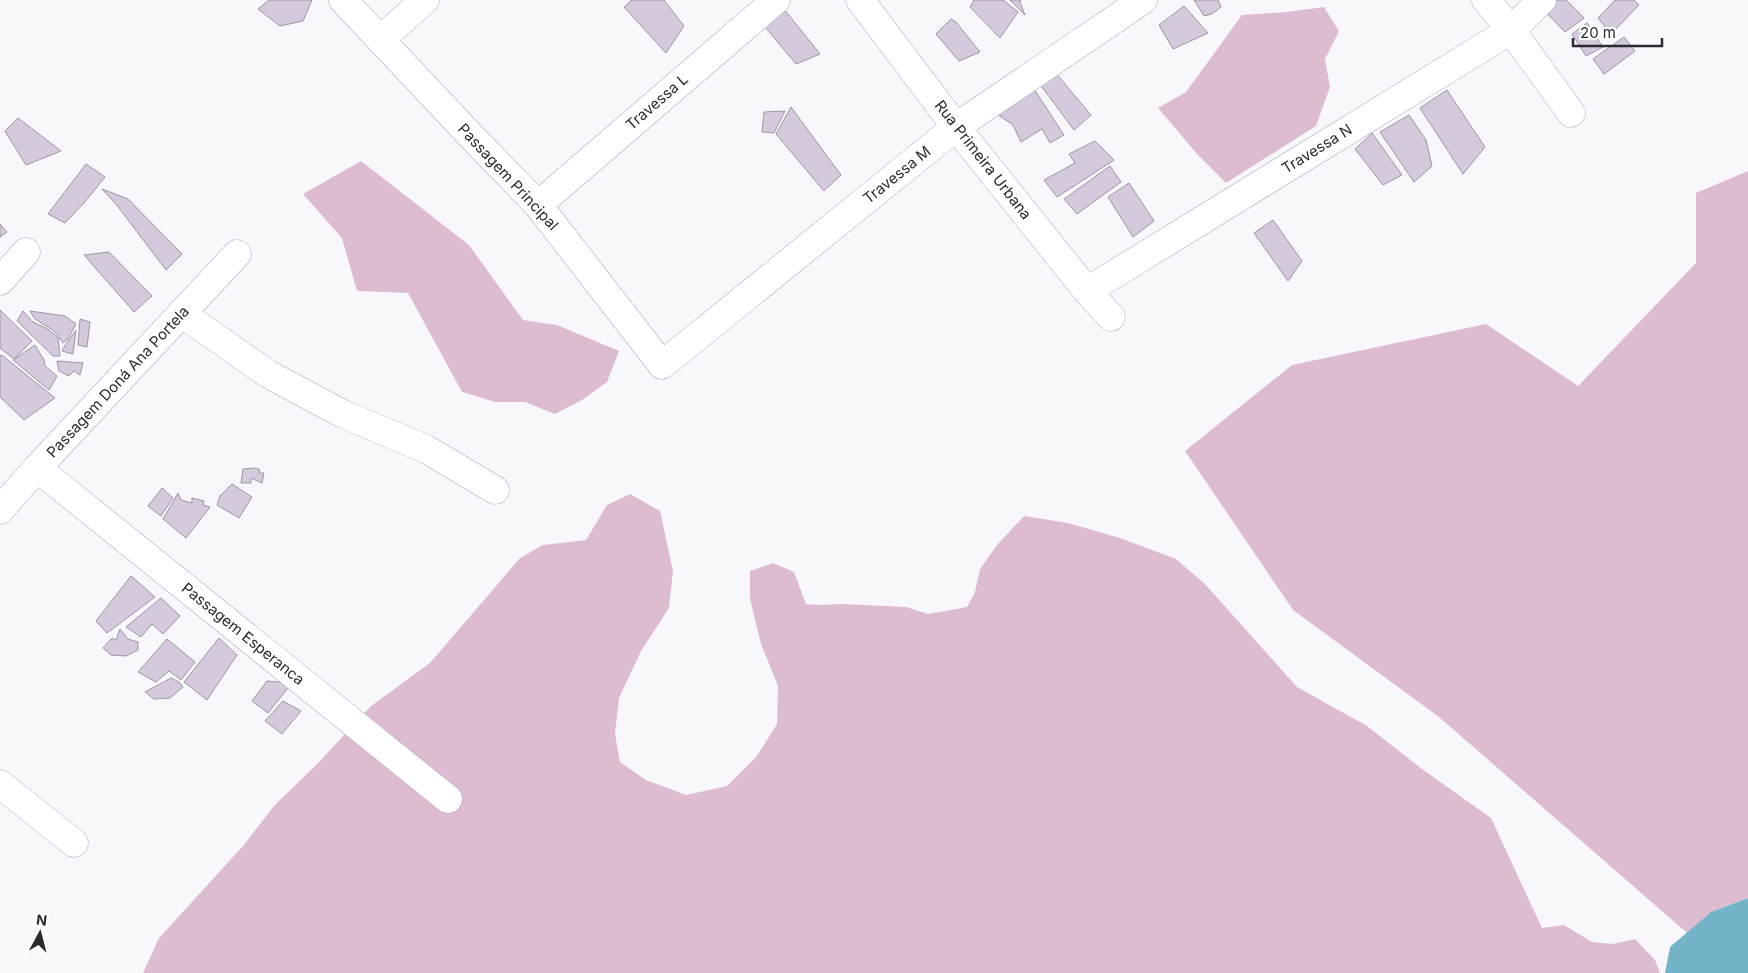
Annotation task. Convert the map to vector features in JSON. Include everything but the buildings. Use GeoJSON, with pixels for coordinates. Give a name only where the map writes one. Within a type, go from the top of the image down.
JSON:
{"type":"FeatureCollection","features":[{"type":"Feature","properties":{"kind":"street","name":"Passagem Principal"},"geometry":{"type":"LineString","coordinates":[[343,0],[538,205],[662,365]]}},
{"type":"Feature","properties":{"kind":"street"},"geometry":{"type":"LineString","coordinates":[[380,40],[425,0]]}},
{"type":"Feature","properties":{"kind":"street","name":"Travessa L"},"geometry":{"type":"LineString","coordinates":[[538,205],[776,0]]}},
{"type":"Feature","properties":{"kind":"street","name":"Rua Primeira Urbana"},"geometry":{"type":"LineString","coordinates":[[860,0],[956,127],[1087,290],[1111,317]]}},
{"type":"Feature","properties":{"kind":"street","name":"Travessa M"},"geometry":{"type":"LineString","coordinates":[[662,365],[956,127],[1143,0]]}},
{"type":"Feature","properties":{"kind":"street"},"geometry":{"type":"LineString","coordinates":[[1486,0],[1511,30],[1571,113]]}},
{"type":"Feature","properties":{"kind":"street","name":"Travessa N"},"geometry":{"type":"LineString","coordinates":[[1087,290],[1511,30],[1542,0]]}},
{"type":"Feature","properties":{"kind":"street"},"geometry":{"type":"LineString","coordinates":[[0,281],[26,252]]}},
{"type":"Feature","properties":{"kind":"street","name":"Passagem Doná Ana Portela"},"geometry":{"type":"LineString","coordinates":[[0,510],[237,254]]}},
{"type":"Feature","properties":{"kind":"street"},"geometry":{"type":"LineString","coordinates":[[181,313],[268,374],[343,414],[426,449],[495,490]]}},
{"type":"Feature","properties":{"kind":"street","name":"Passagem Esperanca"},"geometry":{"type":"LineString","coordinates":[[37,468],[448,799]]}},
{"type":"Feature","properties":{"kind":"street"},"geometry":{"type":"LineString","coordinates":[[0,784],[74,844]]}},
{"type":"Feature","properties":{"kind":"shaded area"},"geometry":{"type":"Polygon","coordinates":[[[1324,7],[1339,31],[1325,59],[1330,87],[1316,126],[1226,183],[1197,154],[1158,108],[1186,92],[1242,15],[1324,7]]]}},
{"type":"Feature","properties":{"kind":"shaded area"},"geometry":{"type":"Polygon","coordinates":[[[361,161],[469,245],[523,320],[557,325],[619,351],[607,382],[582,400],[555,414],[525,402],[495,402],[462,392],[408,293],[357,291],[342,238],[303,194],[361,161]]]}},
{"type":"Feature","properties":{"kind":"shaded area"},"geometry":{"type":"Polygon","coordinates":[[[1748,171],[1748,898],[1711,912],[1687,933],[1439,717],[1293,610],[1185,451],[1292,365],[1486,324],[1578,386],[1696,263],[1696,193],[1748,171]]]}},
{"type":"Feature","properties":{"kind":"shaded area"},"geometry":{"type":"Polygon","coordinates":[[[630,494],[660,511],[673,571],[669,608],[641,651],[619,698],[615,734],[620,762],[646,780],[686,795],[727,786],[757,756],[777,724],[778,686],[761,644],[750,599],[750,571],[773,563],[794,572],[806,604],[906,607],[928,614],[967,607],[975,592],[980,569],[997,545],[1024,516],[1068,523],[1120,538],[1176,559],[1205,584],[1297,687],[1367,726],[1422,769],[1491,818],[1542,928],[1564,925],[1592,942],[1612,944],[1635,939],[1655,960],[1660,973],[143,973],[159,938],[243,846],[274,806],[318,763],[371,706],[430,663],[520,558],[543,545],[586,540],[607,505],[630,494]]]}},
{"type":"Feature","properties":{"kind":"water"},"geometry":{"type":"Polygon","coordinates":[[[1748,898],[1748,973],[1665,973],[1670,947],[1711,912],[1748,898]]]}}]}
